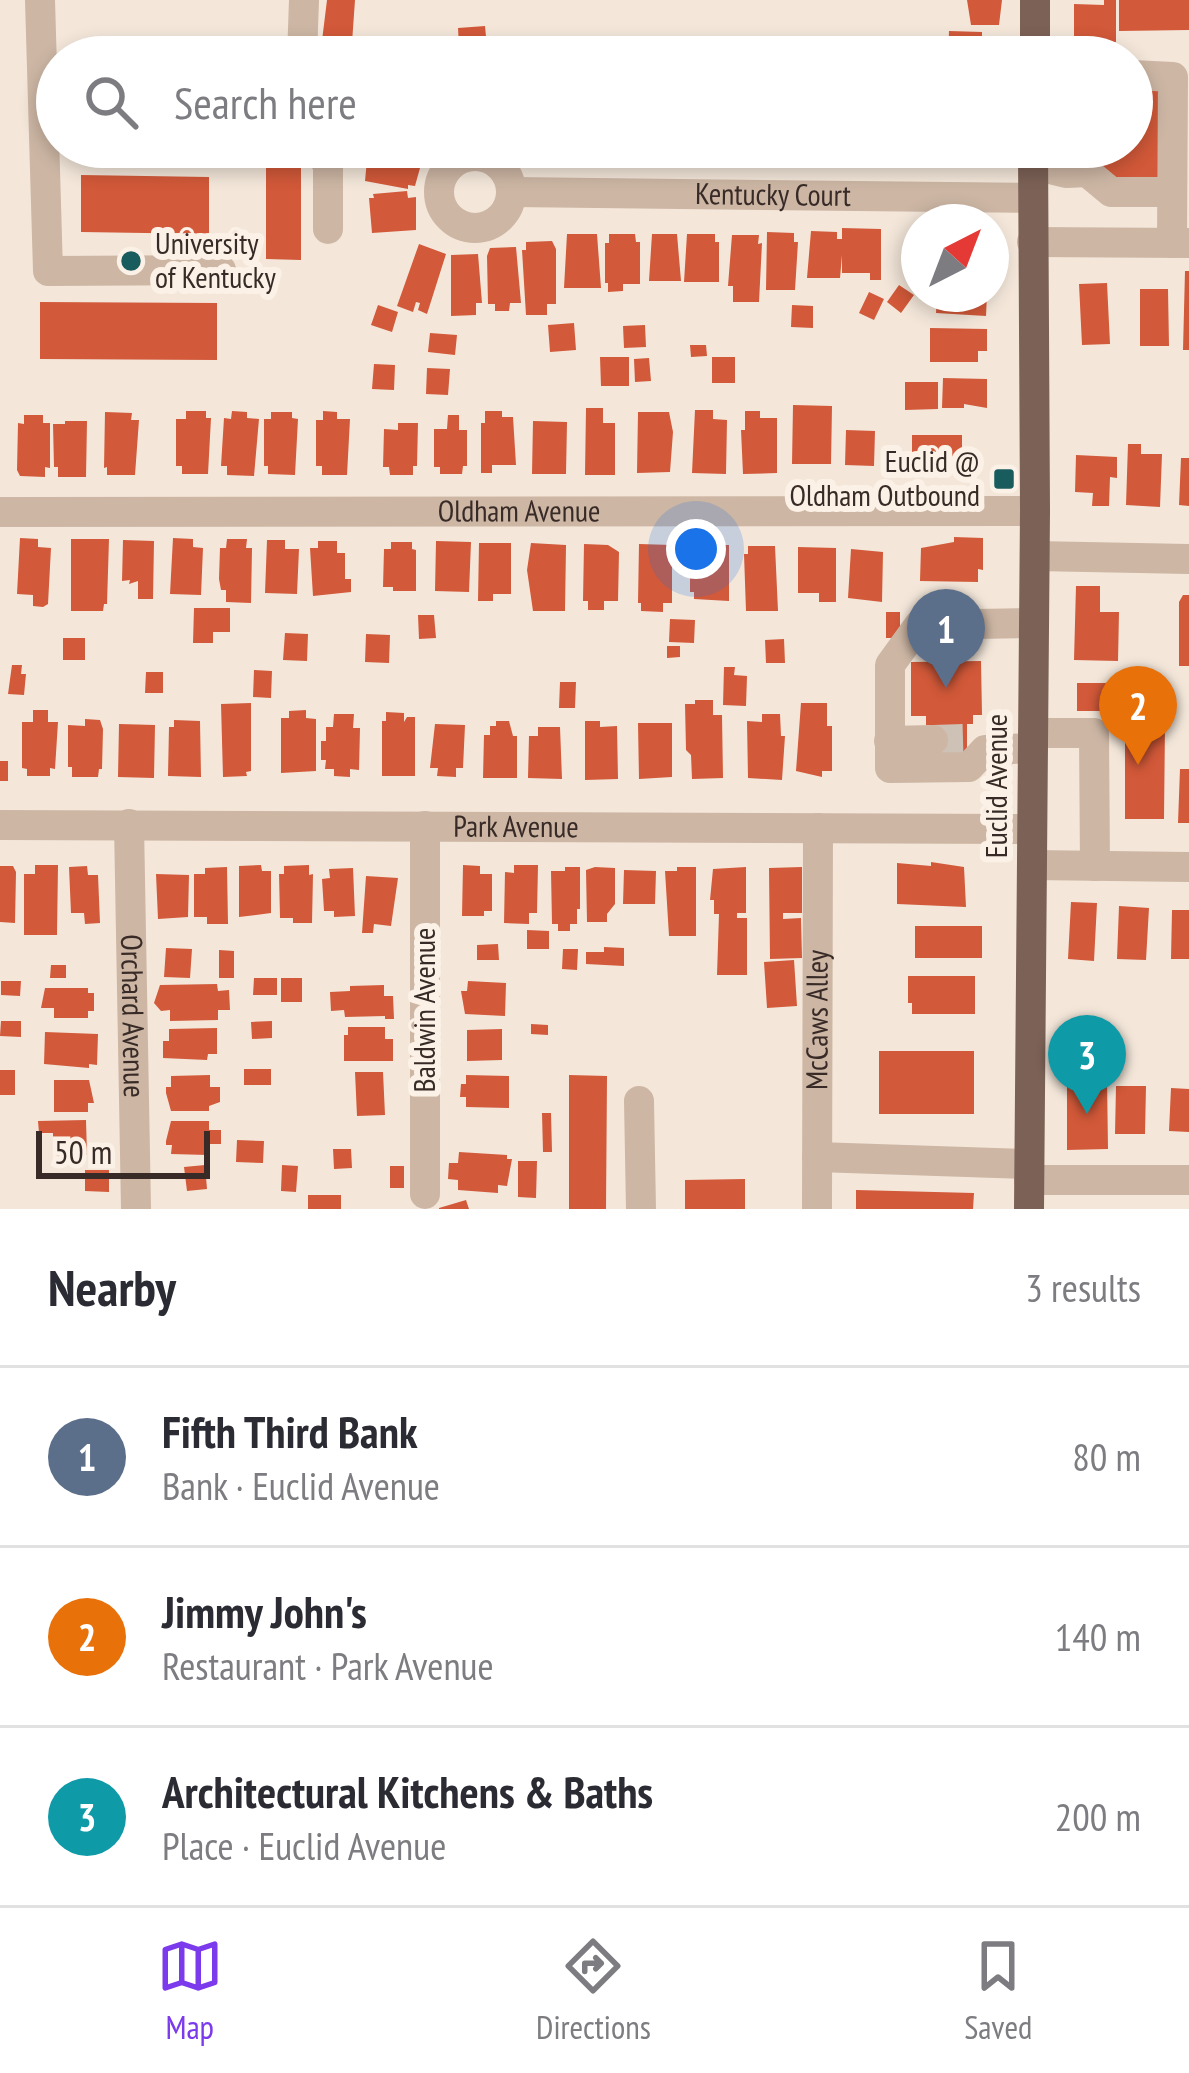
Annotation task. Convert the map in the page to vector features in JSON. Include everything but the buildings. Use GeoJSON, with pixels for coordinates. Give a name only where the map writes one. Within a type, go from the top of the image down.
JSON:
{"type":"FeatureCollection","features":[{"type":"Feature","properties":{"kind":"main road"},"geometry":{"type":"LineString","coordinates":[[1035,36],[1036,0]]}},
{"type":"Feature","properties":{"kind":"main road","name":"Euclid Avenue"},"geometry":{"type":"LineString","coordinates":[[1029,1184],[1035,556],[1033,168]]}},
{"type":"Feature","properties":{"kind":"street"},"geometry":{"type":"LineString","coordinates":[[40,0],[43,36]]}},
{"type":"Feature","properties":{"kind":"street"},"geometry":{"type":"LineString","coordinates":[[303,36],[304,0]]}},
{"type":"Feature","properties":{"kind":"street"},"geometry":{"type":"LineString","coordinates":[[1033,242],[1180,243],[1169,192],[1173,76],[1153,76]]}},
{"type":"Feature","properties":{"kind":"street"},"geometry":{"type":"LineString","coordinates":[[50,168],[48,272],[221,270]]}},
{"type":"Feature","properties":{"kind":"street"},"geometry":{"type":"LineString","coordinates":[[328,168],[328,229]]}},
{"type":"Feature","properties":{"kind":"street"},"geometry":{"type":"LineString","coordinates":[[1094,168],[1111,192],[1169,192]]}},
{"type":"Feature","properties":{"kind":"street","name":"Kentucky Court"},"geometry":{"type":"LineString","coordinates":[[512,192],[1032,198]]}},
{"type":"Feature","properties":{"kind":"street","name":"Oldham Avenue"},"geometry":{"type":"LineString","coordinates":[[0,512],[1035,511]]}},
{"type":"Feature","properties":{"kind":"street"},"geometry":{"type":"LineString","coordinates":[[1035,556],[1189,559]]}},
{"type":"Feature","properties":{"kind":"street"},"geometry":{"type":"LineString","coordinates":[[1034,622],[919,625],[890,665],[890,768],[969,767],[976,744],[1094,733],[1095,866]]}},
{"type":"Feature","properties":{"kind":"street"},"geometry":{"type":"LineString","coordinates":[[889,741],[933,740]]}},
{"type":"Feature","properties":{"kind":"street","name":"Orchard Avenue"},"geometry":{"type":"LineString","coordinates":[[129,824],[136,1196]]}},
{"type":"Feature","properties":{"kind":"street","name":"Park Avenue"},"geometry":{"type":"LineString","coordinates":[[0,825],[1032,829]]}},
{"type":"Feature","properties":{"kind":"street","name":"Baldwin Avenue"},"geometry":{"type":"LineString","coordinates":[[425,826],[425,1194]]}},
{"type":"Feature","properties":{"kind":"street","name":"McCaws Alley"},"geometry":{"type":"LineString","coordinates":[[817,1209],[818,828]]}},
{"type":"Feature","properties":{"kind":"street"},"geometry":{"type":"LineString","coordinates":[[1032,865],[1189,867]]}},
{"type":"Feature","properties":{"kind":"street"},"geometry":{"type":"LineString","coordinates":[[640,1101],[641,1209]]}},
{"type":"Feature","properties":{"kind":"street"},"geometry":{"type":"LineString","coordinates":[[817,1157],[1029,1184],[1170,1190]]}},
{"type":"Feature","properties":{"kind":"tunnel"},"geometry":{"type":"LineString","coordinates":[[933,740],[967,739]]}},
{"type":"Feature","properties":{"kind":"place","name":"University of Kentucky"},"geometry":{"type":"Point","coordinates":[131,261]}},
{"type":"Feature","properties":{"kind":"place","name":"Euclid @ Oldham Outbound"},"geometry":{"type":"Point","coordinates":[1004,479]}},
{"type":"Feature","properties":{"kind":"place","name":"Fifth Third Bank"},"geometry":{"type":"Point","coordinates":[946,688]}},
{"type":"Feature","properties":{"kind":"place","name":"Jimmy John's"},"geometry":{"type":"Point","coordinates":[1138,765]}},
{"type":"Feature","properties":{"kind":"place","name":"Architectural Kitchens & Baths"},"geometry":{"type":"Point","coordinates":[1087,1114]}}]}
